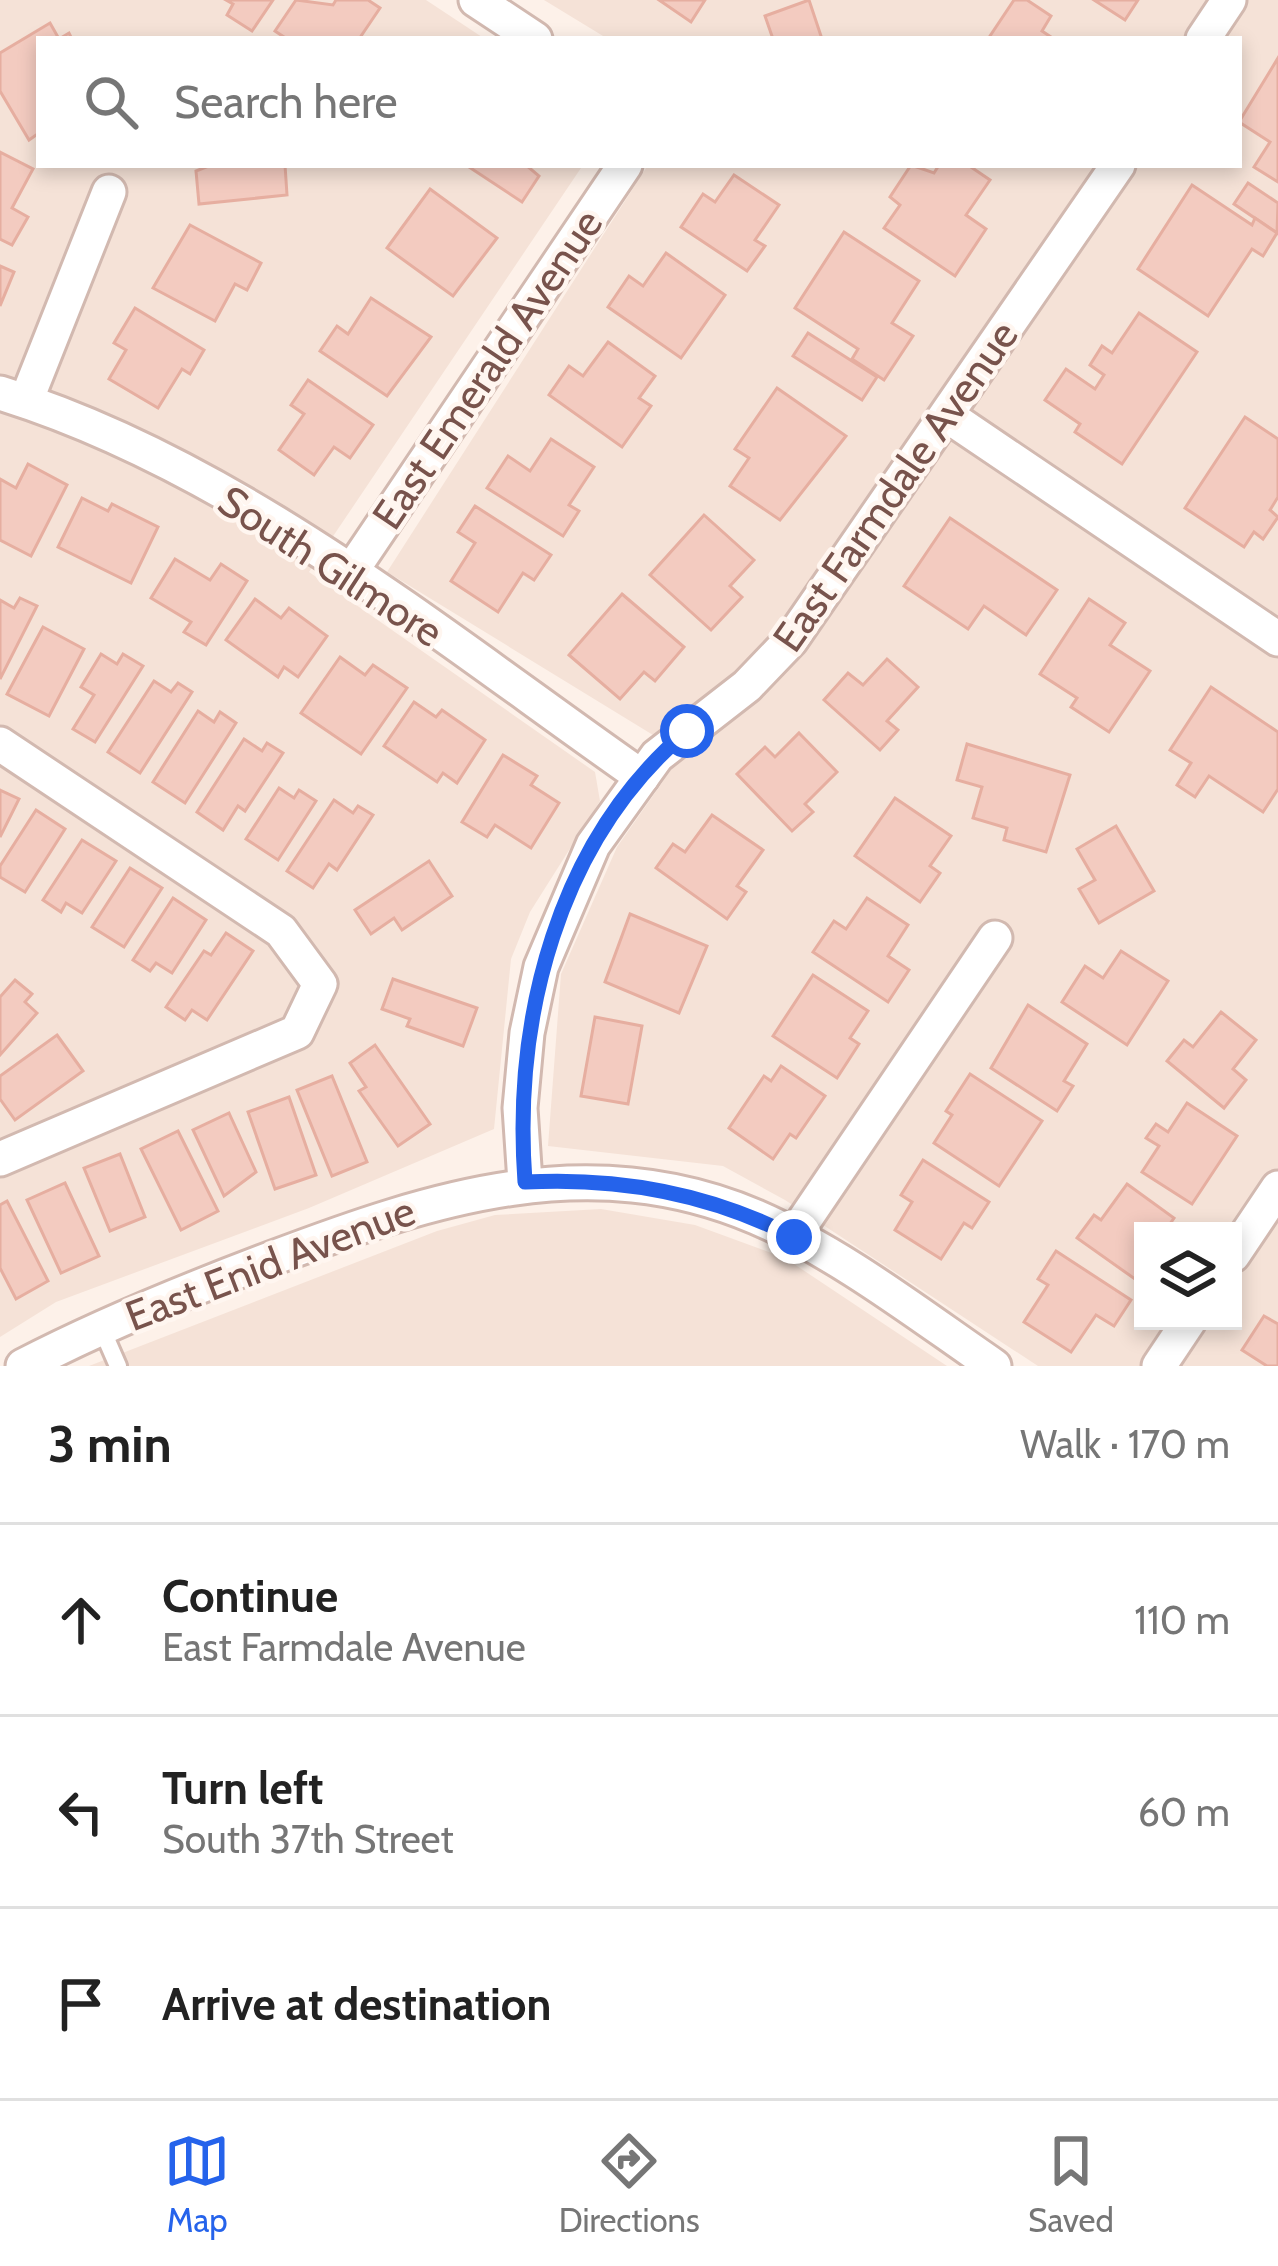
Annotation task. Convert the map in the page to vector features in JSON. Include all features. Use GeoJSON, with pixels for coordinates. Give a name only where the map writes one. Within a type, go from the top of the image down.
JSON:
{"type":"FeatureCollection","features":[{"type":"Feature","properties":{"kind":"street"},"geometry":{"type":"LineString","coordinates":[[1205,36],[1229,0]]}},
{"type":"Feature","properties":{"kind":"street"},"geometry":{"type":"LineString","coordinates":[[490,4],[531,36]]}},
{"type":"Feature","properties":{"kind":"street","name":"East Emerald Avenue"},"geometry":{"type":"LineString","coordinates":[[350,573],[623,168]]}},
{"type":"Feature","properties":{"kind":"street","name":"East Farmdale Avenue"},"geometry":{"type":"LineString","coordinates":[[525,1182],[520,1108],[541,967],[593,845],[657,756],[747,686],[791,640],[1116,168]]}},
{"type":"Feature","properties":{"kind":"street"},"geometry":{"type":"LineString","coordinates":[[13,397],[109,193]]}},
{"type":"Feature","properties":{"kind":"street","name":"South Gilmore"},"geometry":{"type":"LineString","coordinates":[[13,397],[165,458],[350,573],[642,777]]}},
{"type":"Feature","properties":{"kind":"street"},"geometry":{"type":"LineString","coordinates":[[948,416],[1278,639]]}},
{"type":"Feature","properties":{"kind":"street"},"geometry":{"type":"LineString","coordinates":[[0,744],[281,931],[320,984],[298,1032],[0,1159]]}},
{"type":"Feature","properties":{"kind":"street"},"geometry":{"type":"LineString","coordinates":[[794,1237],[995,938]]}},
{"type":"Feature","properties":{"kind":"street","name":"East Enid Avenue"},"geometry":{"type":"LineString","coordinates":[[23,1366],[101,1328],[349,1229],[436,1201],[525,1182],[582,1179],[675,1192],[756,1217],[994,1366]]}},
{"type":"Feature","properties":{"kind":"street"},"geometry":{"type":"LineString","coordinates":[[1242,1241],[1278,1187]]}},
{"type":"Feature","properties":{"kind":"street"},"geometry":{"type":"LineString","coordinates":[[1159,1366],[1183,1330]]}},
{"type":"Feature","properties":{"kind":"lane"},"geometry":{"type":"LineString","coordinates":[[101,1328],[118,1366]]}},
{"type":"Feature","properties":{"kind":"shaded area"},"geometry":{"type":"Polygon","coordinates":[[[0,0],[426,0],[480,36],[36,36],[36,168],[581,168],[309,572],[595,772],[600,801],[530,912],[511,959],[494,1129],[309,1208],[56,1302],[0,1337],[0,0]]]}},
{"type":"Feature","properties":{"kind":"shaded area"},"geometry":{"type":"Polygon","coordinates":[[[544,0],[1278,0],[1278,1366],[1038,1366],[785,1200],[723,1166],[548,1146],[561,974],[617,847],[678,760],[653,735],[387,572],[646,168],[1242,168],[1242,36],[603,36],[544,0]]]}},
{"type":"Feature","properties":{"kind":"shaded area"},"geometry":{"type":"Polygon","coordinates":[[[601,1209],[695,1225],[785,1258],[947,1366],[89,1366],[437,1231],[495,1215],[601,1209]]]}},
{"type":"Feature","properties":{"kind":"building"},"geometry":{"type":"Polygon","coordinates":[[[226,0],[273,0],[252,31],[227,15],[233,4],[226,0]]]}},
{"type":"Feature","properties":{"kind":"building"},"geometry":{"type":"Polygon","coordinates":[[[296,0],[333,5],[336,0],[368,0],[380,8],[361,36],[282,36],[275,31],[296,0]]]}},
{"type":"Feature","properties":{"kind":"building"},"geometry":{"type":"Polygon","coordinates":[[[659,0],[705,0],[691,22],[659,0]]]}},
{"type":"Feature","properties":{"kind":"building"},"geometry":{"type":"Polygon","coordinates":[[[809,0],[821,36],[772,36],[765,16],[809,0]]]}},
{"type":"Feature","properties":{"kind":"building"},"geometry":{"type":"Polygon","coordinates":[[[1014,0],[1027,0],[1051,16],[1042,31],[1050,36],[990,36],[1014,0]]]}},
{"type":"Feature","properties":{"kind":"building"},"geometry":{"type":"Polygon","coordinates":[[[1094,0],[1138,0],[1125,20],[1094,0]]]}},
{"type":"Feature","properties":{"kind":"building"},"geometry":{"type":"Polygon","coordinates":[[[50,23],[57,36],[36,36],[36,135],[29,140],[0,91],[0,53],[50,23]]]}},
{"type":"Feature","properties":{"kind":"building"},"geometry":{"type":"Polygon","coordinates":[[[1278,58],[1278,182],[1254,167],[1270,142],[1242,124],[1278,58]]]}},
{"type":"Feature","properties":{"kind":"building"},"geometry":{"type":"Polygon","coordinates":[[[0,152],[33,169],[12,208],[28,217],[12,245],[0,239],[0,152]]]}},
{"type":"Feature","properties":{"kind":"building"},"geometry":{"type":"Polygon","coordinates":[[[285,168],[287,195],[199,204],[196,171],[285,168]]]}},
{"type":"Feature","properties":{"kind":"building"},"geometry":{"type":"Polygon","coordinates":[[[471,168],[530,168],[539,176],[522,202],[471,168]]]}},
{"type":"Feature","properties":{"kind":"building"},"geometry":{"type":"Polygon","coordinates":[[[909,168],[934,173],[937,168],[972,168],[990,180],[966,215],[986,229],[955,276],[884,228],[900,205],[890,197],[909,168]]]}},
{"type":"Feature","properties":{"kind":"building"},"geometry":{"type":"Polygon","coordinates":[[[734,175],[779,205],[755,240],[765,246],[747,271],[681,227],[703,194],[715,202],[734,175]]]}},
{"type":"Feature","properties":{"kind":"building"},"geometry":{"type":"Polygon","coordinates":[[[1248,183],[1278,203],[1277,233],[1234,204],[1248,183]]]}},
{"type":"Feature","properties":{"kind":"building"},"geometry":{"type":"Polygon","coordinates":[[[1192,185],[1252,225],[1255,218],[1277,233],[1263,256],[1252,249],[1208,316],[1138,269],[1192,185]]]}},
{"type":"Feature","properties":{"kind":"building"},"geometry":{"type":"Polygon","coordinates":[[[430,189],[497,238],[453,296],[387,248],[430,189]]]}},
{"type":"Feature","properties":{"kind":"building"},"geometry":{"type":"Polygon","coordinates":[[[190,225],[261,263],[247,290],[235,284],[215,321],[153,288],[190,225]]]}},
{"type":"Feature","properties":{"kind":"building"},"geometry":{"type":"Polygon","coordinates":[[[844,232],[919,281],[892,323],[913,336],[884,380],[852,359],[858,349],[795,308],[844,232]]]}},
{"type":"Feature","properties":{"kind":"building"},"geometry":{"type":"Polygon","coordinates":[[[666,253],[725,295],[681,358],[608,307],[629,276],[643,286],[666,253]]]}},
{"type":"Feature","properties":{"kind":"building"},"geometry":{"type":"Polygon","coordinates":[[[0,266],[14,272],[0,306],[0,266]]]}},
{"type":"Feature","properties":{"kind":"building"},"geometry":{"type":"Polygon","coordinates":[[[371,298],[431,337],[387,396],[320,351],[337,326],[348,334],[371,298]]]}},
{"type":"Feature","properties":{"kind":"building"},"geometry":{"type":"Polygon","coordinates":[[[135,308],[204,350],[190,374],[182,369],[158,408],[109,379],[126,350],[114,343],[135,308]]]}},
{"type":"Feature","properties":{"kind":"building"},"geometry":{"type":"Polygon","coordinates":[[[1139,313],[1197,352],[1122,464],[1075,432],[1080,424],[1045,400],[1066,369],[1095,389],[1104,375],[1090,365],[1102,346],[1112,353],[1139,313]]]}},
{"type":"Feature","properties":{"kind":"building"},"geometry":{"type":"Polygon","coordinates":[[[808,333],[877,377],[862,400],[793,356],[808,333]]]}},
{"type":"Feature","properties":{"kind":"building"},"geometry":{"type":"Polygon","coordinates":[[[608,342],[655,376],[639,398],[651,406],[622,447],[549,395],[569,366],[583,376],[608,342]]]}},
{"type":"Feature","properties":{"kind":"building"},"geometry":{"type":"Polygon","coordinates":[[[308,380],[373,425],[350,458],[334,447],[314,475],[279,450],[304,414],[291,405],[308,380]]]}},
{"type":"Feature","properties":{"kind":"building"},"geometry":{"type":"Polygon","coordinates":[[[777,388],[846,436],[780,520],[730,486],[749,458],[735,449],[777,388]]]}},
{"type":"Feature","properties":{"kind":"building"},"geometry":{"type":"Polygon","coordinates":[[[1245,417],[1278,439],[1278,497],[1270,510],[1278,517],[1263,539],[1254,532],[1244,547],[1185,508],[1245,417]]]}},
{"type":"Feature","properties":{"kind":"building"},"geometry":{"type":"Polygon","coordinates":[[[551,439],[594,467],[569,505],[579,511],[563,536],[487,488],[508,456],[530,471],[551,439]]]}},
{"type":"Feature","properties":{"kind":"building"},"geometry":{"type":"Polygon","coordinates":[[[28,464],[67,485],[31,556],[0,540],[0,479],[16,488],[28,464]]]}},
{"type":"Feature","properties":{"kind":"building"},"geometry":{"type":"Polygon","coordinates":[[[82,498],[108,511],[112,504],[158,527],[131,583],[58,547],[82,498]]]}},
{"type":"Feature","properties":{"kind":"building"},"geometry":{"type":"Polygon","coordinates":[[[475,506],[551,555],[534,580],[523,573],[498,612],[451,581],[475,543],[458,532],[475,506]]]}},
{"type":"Feature","properties":{"kind":"building"},"geometry":{"type":"Polygon","coordinates":[[[704,515],[754,560],[730,586],[742,597],[711,630],[650,575],[704,515]]]}},
{"type":"Feature","properties":{"kind":"building"},"geometry":{"type":"Polygon","coordinates":[[[950,518],[1057,590],[1026,635],[984,606],[968,629],[904,586],[950,518]]]}},
{"type":"Feature","properties":{"kind":"building"},"geometry":{"type":"Polygon","coordinates":[[[175,559],[210,580],[221,564],[247,581],[206,645],[184,632],[191,622],[151,598],[175,559]]]}},
{"type":"Feature","properties":{"kind":"building"},"geometry":{"type":"Polygon","coordinates":[[[622,594],[684,647],[655,681],[644,672],[620,699],[569,655],[622,594]]]}},
{"type":"Feature","properties":{"kind":"building"},"geometry":{"type":"Polygon","coordinates":[[[20,598],[37,606],[0,679],[0,600],[14,608],[20,598]]]}},
{"type":"Feature","properties":{"kind":"building"},"geometry":{"type":"Polygon","coordinates":[[[255,599],[281,618],[289,608],[327,636],[298,677],[284,667],[278,677],[226,640],[255,599]]]}},
{"type":"Feature","properties":{"kind":"building"},"geometry":{"type":"Polygon","coordinates":[[[1089,599],[1125,623],[1110,645],[1150,671],[1109,732],[1071,707],[1077,698],[1040,674],[1089,599]]]}},
{"type":"Feature","properties":{"kind":"building"},"geometry":{"type":"Polygon","coordinates":[[[43,627],[84,649],[49,716],[7,694],[43,627]]]}},
{"type":"Feature","properties":{"kind":"building"},"geometry":{"type":"Polygon","coordinates":[[[101,654],[117,664],[123,654],[143,666],[95,742],[73,729],[94,695],[81,687],[101,654]]]}},
{"type":"Feature","properties":{"kind":"building"},"geometry":{"type":"Polygon","coordinates":[[[340,657],[365,675],[373,665],[407,688],[361,754],[301,713],[340,657]]]}},
{"type":"Feature","properties":{"kind":"building"},"geometry":{"type":"Polygon","coordinates":[[[887,659],[918,687],[887,721],[898,730],[880,750],[824,700],[848,673],[863,685],[887,659]]]}},
{"type":"Feature","properties":{"kind":"building"},"geometry":{"type":"Polygon","coordinates":[[[154,681],[171,692],[178,683],[192,692],[140,773],[108,752],[154,681]]]}},
{"type":"Feature","properties":{"kind":"building"},"geometry":{"type":"Polygon","coordinates":[[[1211,687],[1278,732],[1278,789],[1263,812],[1209,776],[1195,797],[1177,785],[1191,763],[1170,750],[1211,687]]]}},
{"type":"Feature","properties":{"kind":"building"},"geometry":{"type":"Polygon","coordinates":[[[414,702],[436,717],[442,710],[485,740],[457,783],[443,773],[437,782],[384,746],[414,702]]]}},
{"type":"Feature","properties":{"kind":"building"},"geometry":{"type":"Polygon","coordinates":[[[198,711],[214,722],[220,712],[236,723],[185,803],[153,782],[198,711]]]}},
{"type":"Feature","properties":{"kind":"building"},"geometry":{"type":"Polygon","coordinates":[[[799,733],[837,772],[805,804],[813,812],[792,831],[737,774],[765,747],[775,757],[799,733]]]}},
{"type":"Feature","properties":{"kind":"building"},"geometry":{"type":"Polygon","coordinates":[[[244,739],[262,751],[267,743],[283,753],[245,811],[238,806],[223,830],[197,812],[244,739]]]}},
{"type":"Feature","properties":{"kind":"building"},"geometry":{"type":"Polygon","coordinates":[[[967,744],[1070,775],[1046,852],[1004,840],[1007,828],[973,818],[982,787],[957,780],[967,744]]]}},
{"type":"Feature","properties":{"kind":"building"},"geometry":{"type":"Polygon","coordinates":[[[503,755],[537,776],[531,785],[559,803],[531,848],[495,825],[487,837],[462,822],[503,755]]]}},
{"type":"Feature","properties":{"kind":"building"},"geometry":{"type":"Polygon","coordinates":[[[279,788],[294,798],[299,790],[316,801],[278,860],[246,839],[279,788]]]}},
{"type":"Feature","properties":{"kind":"building"},"geometry":{"type":"Polygon","coordinates":[[[0,790],[19,799],[0,837],[0,790]]]}},
{"type":"Feature","properties":{"kind":"building"},"geometry":{"type":"Polygon","coordinates":[[[895,798],[951,836],[930,866],[940,873],[920,902],[855,856],[895,798]]]}},
{"type":"Feature","properties":{"kind":"building"},"geometry":{"type":"Polygon","coordinates":[[[334,800],[353,813],[358,806],[373,815],[337,870],[329,864],[313,888],[287,871],[334,800]]]}},
{"type":"Feature","properties":{"kind":"building"},"geometry":{"type":"Polygon","coordinates":[[[36,810],[65,829],[25,892],[0,877],[0,866],[36,810]]]}},
{"type":"Feature","properties":{"kind":"building"},"geometry":{"type":"Polygon","coordinates":[[[712,815],[763,850],[737,886],[746,892],[727,919],[656,868],[673,844],[685,852],[712,815]]]}},
{"type":"Feature","properties":{"kind":"building"},"geometry":{"type":"Polygon","coordinates":[[[1116,826],[1154,891],[1099,923],[1079,889],[1095,880],[1077,849],[1116,826]]]}},
{"type":"Feature","properties":{"kind":"building"},"geometry":{"type":"Polygon","coordinates":[[[82,840],[116,861],[82,913],[66,903],[61,912],[43,900],[82,840]]]}},
{"type":"Feature","properties":{"kind":"building"},"geometry":{"type":"Polygon","coordinates":[[[429,861],[452,896],[402,930],[394,918],[371,934],[355,910],[429,861]]]}},
{"type":"Feature","properties":{"kind":"building"},"geometry":{"type":"Polygon","coordinates":[[[130,868],[162,888],[124,947],[92,927],[130,868]]]}},
{"type":"Feature","properties":{"kind":"building"},"geometry":{"type":"Polygon","coordinates":[[[173,898],[206,920],[172,973],[156,963],[150,971],[133,960],[173,898]]]}},
{"type":"Feature","properties":{"kind":"building"},"geometry":{"type":"Polygon","coordinates":[[[867,898],[908,925],[888,956],[909,970],[888,1002],[813,952],[834,921],[846,929],[867,898]]]}},
{"type":"Feature","properties":{"kind":"building"},"geometry":{"type":"Polygon","coordinates":[[[630,914],[707,946],[679,1013],[605,982],[630,914]]]}},
{"type":"Feature","properties":{"kind":"building"},"geometry":{"type":"Polygon","coordinates":[[[226,933],[253,951],[207,1020],[192,1010],[185,1020],[166,1007],[204,951],[211,955],[226,933]]]}},
{"type":"Feature","properties":{"kind":"building"},"geometry":{"type":"Polygon","coordinates":[[[1121,951],[1168,981],[1127,1045],[1062,1002],[1085,966],[1103,978],[1121,951]]]}},
{"type":"Feature","properties":{"kind":"building"},"geometry":{"type":"Polygon","coordinates":[[[813,975],[868,1011],[850,1038],[859,1044],[837,1078],[773,1036],[813,975]]]}},
{"type":"Feature","properties":{"kind":"building"},"geometry":{"type":"Polygon","coordinates":[[[393,979],[477,1008],[463,1046],[407,1026],[410,1019],[382,1009],[393,979]]]}},
{"type":"Feature","properties":{"kind":"building"},"geometry":{"type":"Polygon","coordinates":[[[15,980],[32,994],[25,1002],[37,1013],[0,1055],[0,997],[15,980]]]}},
{"type":"Feature","properties":{"kind":"building"},"geometry":{"type":"Polygon","coordinates":[[[1028,1005],[1087,1044],[1064,1081],[1073,1086],[1057,1111],[991,1068],[1028,1005]]]}},
{"type":"Feature","properties":{"kind":"building"},"geometry":{"type":"Polygon","coordinates":[[[1221,1012],[1256,1040],[1233,1069],[1246,1080],[1224,1108],[1167,1061],[1184,1040],[1193,1047],[1221,1012]]]}},
{"type":"Feature","properties":{"kind":"building"},"geometry":{"type":"Polygon","coordinates":[[[595,1017],[642,1026],[628,1104],[581,1096],[595,1017]]]}},
{"type":"Feature","properties":{"kind":"building"},"geometry":{"type":"Polygon","coordinates":[[[57,1035],[83,1071],[15,1120],[0,1099],[0,1076],[57,1035]]]}},
{"type":"Feature","properties":{"kind":"building"},"geometry":{"type":"Polygon","coordinates":[[[375,1045],[430,1124],[398,1146],[359,1091],[366,1087],[350,1063],[375,1045]]]}},
{"type":"Feature","properties":{"kind":"building"},"geometry":{"type":"Polygon","coordinates":[[[781,1066],[825,1096],[796,1138],[790,1134],[773,1159],[729,1128],[764,1076],[771,1081],[781,1066]]]}},
{"type":"Feature","properties":{"kind":"building"},"geometry":{"type":"Polygon","coordinates":[[[970,1074],[1042,1121],[999,1186],[934,1143],[952,1115],[946,1111],[970,1074]]]}},
{"type":"Feature","properties":{"kind":"building"},"geometry":{"type":"Polygon","coordinates":[[[332,1076],[367,1162],[332,1176],[297,1090],[332,1076]]]}},
{"type":"Feature","properties":{"kind":"building"},"geometry":{"type":"Polygon","coordinates":[[[289,1097],[316,1175],[275,1189],[248,1112],[289,1097]]]}},
{"type":"Feature","properties":{"kind":"building"},"geometry":{"type":"Polygon","coordinates":[[[1187,1103],[1237,1136],[1192,1204],[1142,1172],[1159,1146],[1146,1138],[1156,1124],[1168,1132],[1187,1103]]]}},
{"type":"Feature","properties":{"kind":"building"},"geometry":{"type":"Polygon","coordinates":[[[229,1113],[256,1172],[224,1196],[193,1130],[229,1113]]]}},
{"type":"Feature","properties":{"kind":"building"},"geometry":{"type":"Polygon","coordinates":[[[178,1131],[218,1211],[181,1230],[141,1149],[178,1131]]]}},
{"type":"Feature","properties":{"kind":"building"},"geometry":{"type":"Polygon","coordinates":[[[120,1154],[145,1217],[110,1231],[84,1168],[120,1154]]]}},
{"type":"Feature","properties":{"kind":"building"},"geometry":{"type":"Polygon","coordinates":[[[923,1160],[989,1202],[972,1228],[964,1223],[941,1259],[895,1230],[912,1202],[901,1195],[923,1160]]]}},
{"type":"Feature","properties":{"kind":"building"},"geometry":{"type":"Polygon","coordinates":[[[65,1183],[99,1256],[61,1273],[27,1200],[65,1183]]]}},
{"type":"Feature","properties":{"kind":"building"},"geometry":{"type":"Polygon","coordinates":[[[1127,1184],[1174,1218],[1171,1222],[1134,1222],[1134,1278],[1077,1238],[1094,1215],[1101,1220],[1127,1184]]]}},
{"type":"Feature","properties":{"kind":"building"},"geometry":{"type":"Polygon","coordinates":[[[7,1201],[48,1281],[16,1299],[0,1268],[0,1205],[7,1201]]]}},
{"type":"Feature","properties":{"kind":"building"},"geometry":{"type":"Polygon","coordinates":[[[1056,1251],[1131,1300],[1114,1326],[1096,1315],[1071,1352],[1024,1322],[1048,1285],[1038,1279],[1056,1251]]]}},
{"type":"Feature","properties":{"kind":"building"},"geometry":{"type":"Polygon","coordinates":[[[1264,1316],[1278,1324],[1278,1366],[1267,1366],[1242,1350],[1264,1316]]]}},
{"type":"Feature","properties":{"kind":"route"},"geometry":{"type":"LineString","coordinates":[[687,731],[657,756],[593,845],[541,967],[527,1034],[520,1108],[525,1182],[582,1179],[675,1192],[756,1217],[794,1237]]}}]}
